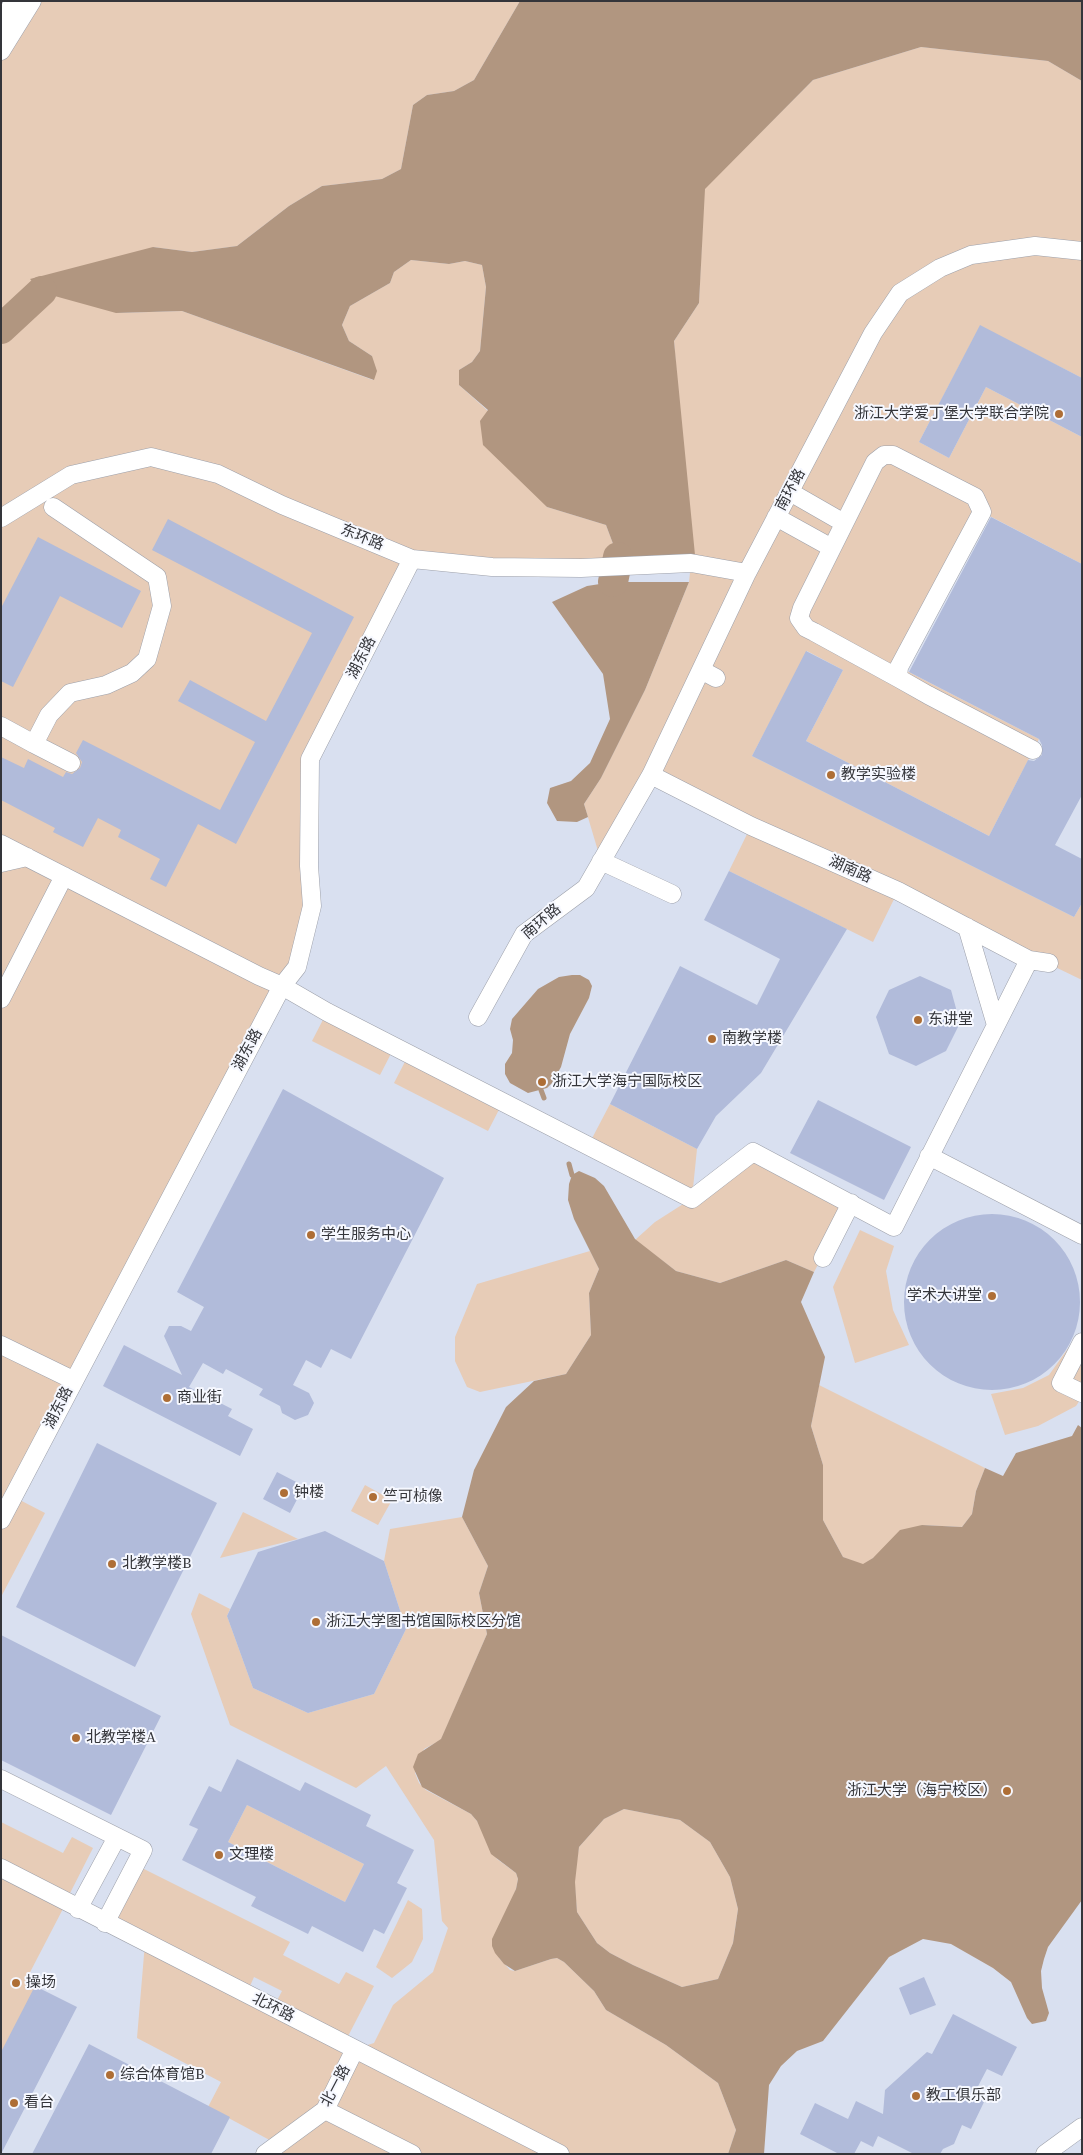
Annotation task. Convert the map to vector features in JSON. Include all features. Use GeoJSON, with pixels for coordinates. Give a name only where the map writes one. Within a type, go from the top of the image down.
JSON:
{"type":"FeatureCollection","features":[{"type":"Feature","properties":{"kind":"street"},"geometry":{"type":"LineString","coordinates":[[1,24],[14,1]]}},
{"type":"Feature","properties":{"kind":"street"},"geometry":{"type":"LineString","coordinates":[[1,50],[32,1]]}},
{"type":"Feature","properties":{"kind":"street","name":"南环路"},"geometry":{"type":"LineString","coordinates":[[478,1017],[524,934],[586,888],[708,674],[747,573],[873,333],[900,293],[940,268],[972,255],[1035,246],[1082,251]]}},
{"type":"Feature","properties":{"kind":"street"},"geometry":{"type":"LineString","coordinates":[[898,678],[899,667],[982,512],[975,497],[893,455],[884,455],[875,462],[802,608],[799,618],[806,628],[898,678],[1033,750]]}},
{"type":"Feature","properties":{"kind":"street","name":"东环路"},"geometry":{"type":"LineString","coordinates":[[1,518],[71,475],[151,457],[218,474],[282,505],[412,559],[492,567],[581,568],[691,563],[747,573]]}},
{"type":"Feature","properties":{"kind":"street"},"geometry":{"type":"LineString","coordinates":[[790,492],[844,523]]}},
{"type":"Feature","properties":{"kind":"street"},"geometry":{"type":"LineString","coordinates":[[34,744],[49,715],[70,694],[106,685],[132,674],[147,659],[162,606],[157,577],[54,507]]}},
{"type":"Feature","properties":{"kind":"street"},"geometry":{"type":"LineString","coordinates":[[776,517],[832,548]]}},
{"type":"Feature","properties":{"kind":"street","name":"湖东路"},"geometry":{"type":"LineString","coordinates":[[1,1520],[282,986],[297,967],[312,906],[309,866],[310,759],[412,559]]}},
{"type":"Feature","properties":{"kind":"street"},"geometry":{"type":"LineString","coordinates":[[1,726],[71,763]]}},
{"type":"Feature","properties":{"kind":"street","name":"湖南路"},"geometry":{"type":"LineString","coordinates":[[651,775],[751,826],[898,891],[1029,960],[1049,964]]}},
{"type":"Feature","properties":{"kind":"street"},"geometry":{"type":"LineString","coordinates":[[1,844],[258,976],[282,986],[327,1012],[692,1199],[753,1152],[894,1226],[1029,960]]}},
{"type":"Feature","properties":{"kind":"street"},"geometry":{"type":"LineString","coordinates":[[1,863],[27,857]]}},
{"type":"Feature","properties":{"kind":"street"},"geometry":{"type":"LineString","coordinates":[[601,861],[672,894]]}},
{"type":"Feature","properties":{"kind":"street"},"geometry":{"type":"LineString","coordinates":[[1,998],[64,876]]}},
{"type":"Feature","properties":{"kind":"street"},"geometry":{"type":"LineString","coordinates":[[967,927],[996,1025]]}},
{"type":"Feature","properties":{"kind":"street"},"geometry":{"type":"LineString","coordinates":[[929,1156],[1082,1235]]}},
{"type":"Feature","properties":{"kind":"street"},"geometry":{"type":"LineString","coordinates":[[823,1258],[851,1203]]}},
{"type":"Feature","properties":{"kind":"street"},"geometry":{"type":"LineString","coordinates":[[1082,1342],[1061,1383],[1082,1393]]}},
{"type":"Feature","properties":{"kind":"street"},"geometry":{"type":"LineString","coordinates":[[1,1345],[73,1380]]}},
{"type":"Feature","properties":{"kind":"street"},"geometry":{"type":"LineString","coordinates":[[1,1779],[143,1850],[105,1924]]}},
{"type":"Feature","properties":{"kind":"street"},"geometry":{"type":"LineString","coordinates":[[78,1909],[117,1837]]}},
{"type":"Feature","properties":{"kind":"street","name":"北环路"},"geometry":{"type":"LineString","coordinates":[[1,1868],[552,2150]]}},
{"type":"Feature","properties":{"kind":"street","name":"北一路"},"geometry":{"type":"LineString","coordinates":[[265,2154],[325,2110],[355,2049]]}},
{"type":"Feature","properties":{"kind":"street"},"geometry":{"type":"LineString","coordinates":[[325,2110],[412,2154]]}},
{"type":"Feature","properties":{"kind":"street"},"geometry":{"type":"LineString","coordinates":[[1045,2154],[1082,2127]]}},
{"type":"Feature","properties":{"kind":"shaded area","name":"浙江大学海宁国际校区"},"geometry":{"type":"Polygon","coordinates":[[[1,1],[1082,1],[1082,2154],[1,2154],[1,1]]]}},
{"type":"Feature","properties":{"kind":"shaded area"},"geometry":{"type":"Polygon","coordinates":[[[32,1],[520,1],[474,80],[454,91],[427,95],[413,105],[401,169],[382,179],[322,186],[289,206],[237,246],[192,252],[153,247],[116,313],[182,311],[373,380],[372,356],[349,341],[342,325],[350,306],[390,283],[394,272],[411,260],[449,264],[465,261],[482,265],[486,287],[480,351],[472,362],[459,370],[459,385],[488,411],[547,507],[606,525],[618,557],[581,568],[412,559],[310,759],[309,866],[297,967],[14,1497],[45,1513],[1,1597],[1,51],[32,1]]]}},
{"type":"Feature","properties":{"kind":"shaded area"},"geometry":{"type":"Polygon","coordinates":[[[520,1],[1082,1],[1082,81],[1048,61],[921,47],[813,80],[705,189],[699,303],[674,341],[695,555],[618,557],[606,525],[547,507],[483,445],[480,421],[488,410],[459,385],[459,370],[472,362],[480,351],[486,287],[482,265],[465,261],[449,264],[411,260],[394,272],[390,283],[350,306],[342,325],[349,341],[372,356],[377,371],[374,380],[182,311],[116,313],[51,295],[42,291],[30,279],[153,247],[192,252],[237,246],[289,206],[322,186],[382,179],[401,169],[413,105],[427,95],[454,91],[474,80],[520,1]]]}},
{"type":"Feature","properties":{"kind":"shaded area"},"geometry":{"type":"Polygon","coordinates":[[[921,47],[1048,61],[1082,81],[1082,378],[980,326],[919,442],[949,458],[986,387],[1082,437],[1082,564],[982,512],[899,667],[1039,739],[989,836],[806,741],[843,670],[807,651],[752,756],[1074,917],[1082,903],[1082,980],[898,891],[873,942],[729,871],[751,826],[651,775],[601,861],[584,804],[601,778],[645,690],[689,582],[691,563],[674,341],[699,303],[704,189],[813,80],[921,47]]]}},
{"type":"Feature","properties":{"kind":"shaded area"},"geometry":{"type":"Polygon","coordinates":[[[613,582],[689,582],[645,690],[601,778],[584,804],[588,817],[577,822],[557,821],[547,803],[550,788],[571,781],[590,763],[610,719],[603,674],[552,602],[587,586],[613,582]]]}},
{"type":"Feature","properties":{"kind":"shaded area"},"geometry":{"type":"Polygon","coordinates":[[[580,975],[589,980],[592,986],[589,998],[570,1034],[561,1067],[552,1083],[547,1088],[528,1093],[510,1083],[505,1074],[505,1064],[512,1053],[513,1040],[510,1029],[512,1019],[538,989],[559,977],[580,975]]]}},
{"type":"Feature","properties":{"kind":"shaded area"},"geometry":{"type":"Polygon","coordinates":[[[327,1012],[395,1046],[380,1075],[312,1041],[327,1012]]]}},
{"type":"Feature","properties":{"kind":"shaded area"},"geometry":{"type":"Polygon","coordinates":[[[409,1054],[503,1102],[488,1131],[394,1083],[409,1054]]]}},
{"type":"Feature","properties":{"kind":"shaded area"},"geometry":{"type":"Polygon","coordinates":[[[610,1104],[697,1149],[692,1198],[753,1152],[851,1203],[814,1272],[786,1260],[720,1283],[676,1271],[635,1240],[655,1222],[691,1199],[588,1146],[610,1104]]]}},
{"type":"Feature","properties":{"kind":"shaded area"},"geometry":{"type":"Polygon","coordinates":[[[579,1171],[595,1178],[604,1186],[635,1239],[676,1271],[720,1283],[786,1260],[814,1272],[801,1302],[825,1357],[811,1426],[823,1465],[823,1520],[843,1557],[863,1564],[873,1558],[900,1530],[922,1525],[962,1527],[972,1514],[976,1491],[985,1468],[1003,1476],[1016,1453],[1072,1436],[1078,1425],[1082,1428],[1082,1900],[1048,1947],[1044,1959],[1041,1971],[1042,1988],[1049,2013],[1046,2021],[1032,2024],[1027,2018],[1011,1982],[993,1968],[951,1944],[923,1939],[889,1957],[823,2041],[797,2051],[781,2066],[769,2085],[764,2154],[728,2154],[736,2130],[718,2083],[666,2045],[606,2010],[594,1991],[564,1962],[557,1958],[551,1959],[515,1971],[504,1964],[495,1953],[492,1939],[516,1889],[518,1879],[516,1873],[491,1854],[477,1821],[471,1814],[422,1787],[413,1767],[418,1754],[441,1739],[487,1634],[479,1593],[488,1566],[462,1517],[474,1470],[506,1407],[534,1381],[566,1374],[591,1335],[589,1293],[599,1269],[574,1219],[568,1200],[569,1184],[572,1175],[579,1171]],[[624,1809],[604,1819],[579,1847],[575,1882],[577,1912],[597,1943],[610,1953],[633,1965],[682,1987],[718,1979],[733,1943],[738,1909],[730,1877],[710,1842],[680,1820],[624,1809]]]}},
{"type":"Feature","properties":{"kind":"shaded area"},"geometry":{"type":"Polygon","coordinates":[[[860,1230],[894,1246],[886,1271],[893,1310],[909,1345],[855,1363],[833,1287],[860,1230]]]}},
{"type":"Feature","properties":{"kind":"shaded area"},"geometry":{"type":"Polygon","coordinates":[[[590,1251],[599,1269],[589,1293],[591,1335],[566,1374],[480,1392],[467,1387],[455,1361],[455,1337],[477,1284],[590,1251]]]}},
{"type":"Feature","properties":{"kind":"shaded area"},"geometry":{"type":"Polygon","coordinates":[[[1074,1340],[1082,1344],[1082,1397],[1076,1406],[1038,1426],[1005,1435],[991,1394],[1023,1388],[1049,1375],[1074,1340]]]}},
{"type":"Feature","properties":{"kind":"shaded area"},"geometry":{"type":"Polygon","coordinates":[[[819,1385],[985,1468],[976,1491],[972,1514],[962,1527],[922,1525],[863,1565],[843,1557],[823,1520],[823,1465],[811,1426],[819,1385]]]}},
{"type":"Feature","properties":{"kind":"shaded area"},"geometry":{"type":"Polygon","coordinates":[[[365,1485],[392,1500],[378,1525],[351,1511],[365,1485]]]}},
{"type":"Feature","properties":{"kind":"shaded area"},"geometry":{"type":"Polygon","coordinates":[[[243,1512],[298,1539],[220,1558],[243,1512]]]}},
{"type":"Feature","properties":{"kind":"shaded area"},"geometry":{"type":"Polygon","coordinates":[[[462,1517],[488,1566],[479,1593],[487,1634],[441,1740],[424,1749],[415,1773],[419,1783],[426,1790],[471,1814],[477,1821],[497,1859],[516,1873],[518,1879],[516,1889],[499,1925],[499,1958],[510,1970],[515,1971],[557,1958],[564,1962],[594,1991],[606,2010],[666,2045],[718,2083],[736,2130],[728,2154],[265,2154],[277,2144],[208,2107],[221,2082],[137,2038],[145,1943],[112,1927],[142,1868],[290,1942],[283,1955],[339,1984],[346,1972],[374,1986],[344,2044],[355,2049],[374,2043],[393,2005],[433,1972],[448,1928],[442,1921],[434,1840],[386,1766],[356,1788],[230,1725],[191,1614],[199,1593],[230,1609],[227,1616],[253,1688],[308,1713],[374,1694],[406,1629],[384,1561],[390,1529],[462,1517]],[[254,1977],[246,1995],[273,2008],[282,1991],[254,1977]]]}},
{"type":"Feature","properties":{"kind":"shaded area"},"geometry":{"type":"Polygon","coordinates":[[[247,1805],[364,1864],[345,1902],[228,1842],[247,1805]]]}},
{"type":"Feature","properties":{"kind":"shaded area"},"geometry":{"type":"Polygon","coordinates":[[[624,1809],[680,1820],[710,1842],[730,1877],[738,1909],[733,1943],[718,1979],[682,1987],[633,1965],[610,1953],[597,1943],[577,1912],[574,1877],[579,1847],[604,1819],[624,1809]]]}},
{"type":"Feature","properties":{"kind":"shaded area"},"geometry":{"type":"Polygon","coordinates":[[[1,1822],[63,1853],[72,1837],[93,1848],[66,1901],[1,1868],[1,1822]]]}},
{"type":"Feature","properties":{"kind":"shaded area","name":"操场"},"geometry":{"type":"Polygon","coordinates":[[[1,1870],[66,1903],[26,1980],[42,1989],[1,2069],[1,1870]]]}},
{"type":"Feature","properties":{"kind":"shaded area"},"geometry":{"type":"Polygon","coordinates":[[[408,1900],[422,1909],[423,1939],[412,1962],[392,1978],[376,1967],[408,1900]]]}},
{"type":"Feature","properties":{"kind":"building","name":"浙江大学爱丁堡大学联合学院"},"geometry":{"type":"Polygon","coordinates":[[[980,325],[1082,378],[1082,437],[986,387],[949,458],[919,442],[980,325]]]}},
{"type":"Feature","properties":{"kind":"building","name":"教学实验楼"},"geometry":{"type":"Polygon","coordinates":[[[991,517],[1082,564],[1082,795],[1055,845],[1082,859],[1082,903],[1074,917],[752,756],[806,651],[843,670],[806,741],[989,836],[1028,760],[1034,761],[1042,755],[1042,745],[1039,739],[909,672],[991,517]]]}},
{"type":"Feature","properties":{"kind":"building"},"geometry":{"type":"Polygon","coordinates":[[[168,519],[354,617],[236,844],[198,824],[166,887],[150,879],[160,859],[118,837],[121,830],[98,818],[83,847],[53,832],[55,828],[1,800],[1,757],[24,768],[28,759],[63,777],[66,772],[72,774],[80,768],[82,762],[76,753],[83,740],[220,810],[255,742],[178,701],[190,680],[266,721],[312,633],[152,550],[168,519]]]}},
{"type":"Feature","properties":{"kind":"building"},"geometry":{"type":"Polygon","coordinates":[[[38,537],[141,591],[122,628],[60,596],[13,687],[1,681],[1,608],[38,537]]]}},
{"type":"Feature","properties":{"kind":"building","name":"南教学楼"},"geometry":{"type":"Polygon","coordinates":[[[729,871],[847,929],[761,1073],[716,1116],[697,1149],[610,1104],[680,966],[757,1005],[780,959],[704,920],[729,871]]]}},
{"type":"Feature","properties":{"kind":"building","name":"东讲堂"},"geometry":{"type":"Polygon","coordinates":[[[920,976],[951,990],[960,1023],[946,1051],[916,1066],[889,1054],[876,1017],[889,990],[920,976]]]}},
{"type":"Feature","properties":{"kind":"building","name":"学生服务中心"},"geometry":{"type":"Polygon","coordinates":[[[283,1089],[444,1178],[351,1359],[331,1349],[321,1368],[306,1360],[293,1385],[309,1393],[314,1403],[308,1415],[295,1420],[282,1413],[280,1406],[259,1395],[263,1389],[226,1369],[223,1374],[203,1363],[189,1387],[232,1409],[228,1416],[253,1429],[240,1456],[103,1386],[124,1345],[182,1375],[164,1336],[169,1326],[181,1326],[191,1331],[204,1307],[177,1292],[283,1089]]]}},
{"type":"Feature","properties":{"kind":"building"},"geometry":{"type":"Polygon","coordinates":[[[818,1100],[911,1147],[884,1200],[790,1153],[818,1100]]]}},
{"type":"Feature","properties":{"kind":"building","name":"学术大讲堂"},"geometry":{"type":"Polygon","coordinates":[[[992,1214],[1026,1221],[1048,1234],[1060,1246],[1073,1268],[1080,1302],[1073,1336],[1060,1358],[1048,1370],[1026,1383],[992,1390],[958,1383],[936,1370],[924,1358],[911,1336],[904,1302],[911,1268],[924,1246],[936,1234],[958,1221],[992,1214]]]}},
{"type":"Feature","properties":{"kind":"building","name":"北教学楼B"},"geometry":{"type":"Polygon","coordinates":[[[97,1443],[217,1503],[135,1667],[16,1607],[97,1443]]]}},
{"type":"Feature","properties":{"kind":"building","name":"钟楼"},"geometry":{"type":"Polygon","coordinates":[[[277,1472],[304,1486],[290,1513],[263,1499],[277,1472]]]}},
{"type":"Feature","properties":{"kind":"building","name":"浙江大学图书馆国际校区分馆"},"geometry":{"type":"Polygon","coordinates":[[[325,1531],[384,1561],[406,1629],[374,1694],[308,1713],[253,1688],[227,1616],[258,1552],[325,1531]]]}},
{"type":"Feature","properties":{"kind":"building","name":"北教学楼A"},"geometry":{"type":"Polygon","coordinates":[[[1,1635],[161,1716],[111,1815],[1,1760],[1,1635]]]}},
{"type":"Feature","properties":{"kind":"building","name":"文理楼"},"geometry":{"type":"Polygon","coordinates":[[[237,1759],[300,1791],[305,1782],[371,1815],[366,1826],[414,1850],[397,1883],[407,1888],[384,1934],[374,1929],[363,1952],[312,1926],[308,1934],[251,1906],[256,1897],[182,1860],[198,1829],[189,1825],[209,1786],[221,1792],[237,1759]],[[247,1805],[228,1842],[345,1902],[364,1864],[247,1805]]]}},
{"type":"Feature","properties":{"kind":"building"},"geometry":{"type":"Polygon","coordinates":[[[924,1977],[936,2005],[910,2015],[899,1988],[924,1977]]]}},
{"type":"Feature","properties":{"kind":"building","name":"看台"},"geometry":{"type":"Polygon","coordinates":[[[35,1986],[77,2007],[1,2154],[1,2052],[35,1986]]]}},
{"type":"Feature","properties":{"kind":"building"},"geometry":{"type":"Polygon","coordinates":[[[953,2014],[1017,2047],[1002,2076],[987,2069],[974,2094],[985,2100],[971,2129],[962,2125],[954,2144],[943,2149],[940,2154],[914,2154],[878,2136],[873,2147],[861,2141],[854,2154],[839,2154],[800,2134],[815,2103],[848,2119],[856,2101],[883,2114],[885,2090],[927,2052],[932,2054],[953,2014]]]}},
{"type":"Feature","properties":{"kind":"building","name":"综合体育馆B"},"geometry":{"type":"Polygon","coordinates":[[[89,2044],[230,2117],[211,2154],[32,2154],[89,2044]]]}},
{"type":"Feature","properties":{"kind":"waterway"},"geometry":{"type":"LineString","coordinates":[[1,329],[42,291]]}},
{"type":"Feature","properties":{"kind":"waterway"},"geometry":{"type":"LineString","coordinates":[[613,582],[618,557]]}},
{"type":"Feature","properties":{"kind":"waterway"},"geometry":{"type":"LineString","coordinates":[[541,1090],[544,1098]]}},
{"type":"Feature","properties":{"kind":"waterway"},"geometry":{"type":"LineString","coordinates":[[569,1164],[572,1175]]}},
{"type":"Feature","properties":{"kind":"place","name":"浙江大学爱丁堡大学联合学院"},"geometry":{"type":"Point","coordinates":[1059,414]}},
{"type":"Feature","properties":{"kind":"place","name":"教学实验楼"},"geometry":{"type":"Point","coordinates":[831,775]}},
{"type":"Feature","properties":{"kind":"place","name":"东讲堂"},"geometry":{"type":"Point","coordinates":[918,1020]}},
{"type":"Feature","properties":{"kind":"place","name":"南教学楼"},"geometry":{"type":"Point","coordinates":[712,1039]}},
{"type":"Feature","properties":{"kind":"place","name":"浙江大学海宁国际校区"},"geometry":{"type":"Point","coordinates":[542,1082]}},
{"type":"Feature","properties":{"kind":"place","name":"学生服务中心"},"geometry":{"type":"Point","coordinates":[311,1235]}},
{"type":"Feature","properties":{"kind":"place","name":"学术大讲堂"},"geometry":{"type":"Point","coordinates":[992,1296]}},
{"type":"Feature","properties":{"kind":"place","name":"商业街"},"geometry":{"type":"Point","coordinates":[167,1398]}},
{"type":"Feature","properties":{"kind":"place","name":"钟楼"},"geometry":{"type":"Point","coordinates":[284,1493]}},
{"type":"Feature","properties":{"kind":"place","name":"竺可桢像"},"geometry":{"type":"Point","coordinates":[373,1497]}},
{"type":"Feature","properties":{"kind":"place","name":"北教学楼B"},"geometry":{"type":"Point","coordinates":[112,1564]}},
{"type":"Feature","properties":{"kind":"place","name":"浙江大学图书馆国际校区分馆"},"geometry":{"type":"Point","coordinates":[316,1622]}},
{"type":"Feature","properties":{"kind":"place","name":"北教学楼A"},"geometry":{"type":"Point","coordinates":[76,1738]}},
{"type":"Feature","properties":{"kind":"place","name":"浙江大学（海宁校区）"},"geometry":{"type":"Point","coordinates":[1007,1791]}},
{"type":"Feature","properties":{"kind":"place","name":"文理楼"},"geometry":{"type":"Point","coordinates":[219,1855]}},
{"type":"Feature","properties":{"kind":"place","name":"操场"},"geometry":{"type":"Point","coordinates":[16,1983]}},
{"type":"Feature","properties":{"kind":"place","name":"综合体育馆B"},"geometry":{"type":"Point","coordinates":[110,2075]}},
{"type":"Feature","properties":{"kind":"place","name":"教工俱乐部"},"geometry":{"type":"Point","coordinates":[916,2096]}},
{"type":"Feature","properties":{"kind":"place","name":"看台"},"geometry":{"type":"Point","coordinates":[14,2103]}}]}
